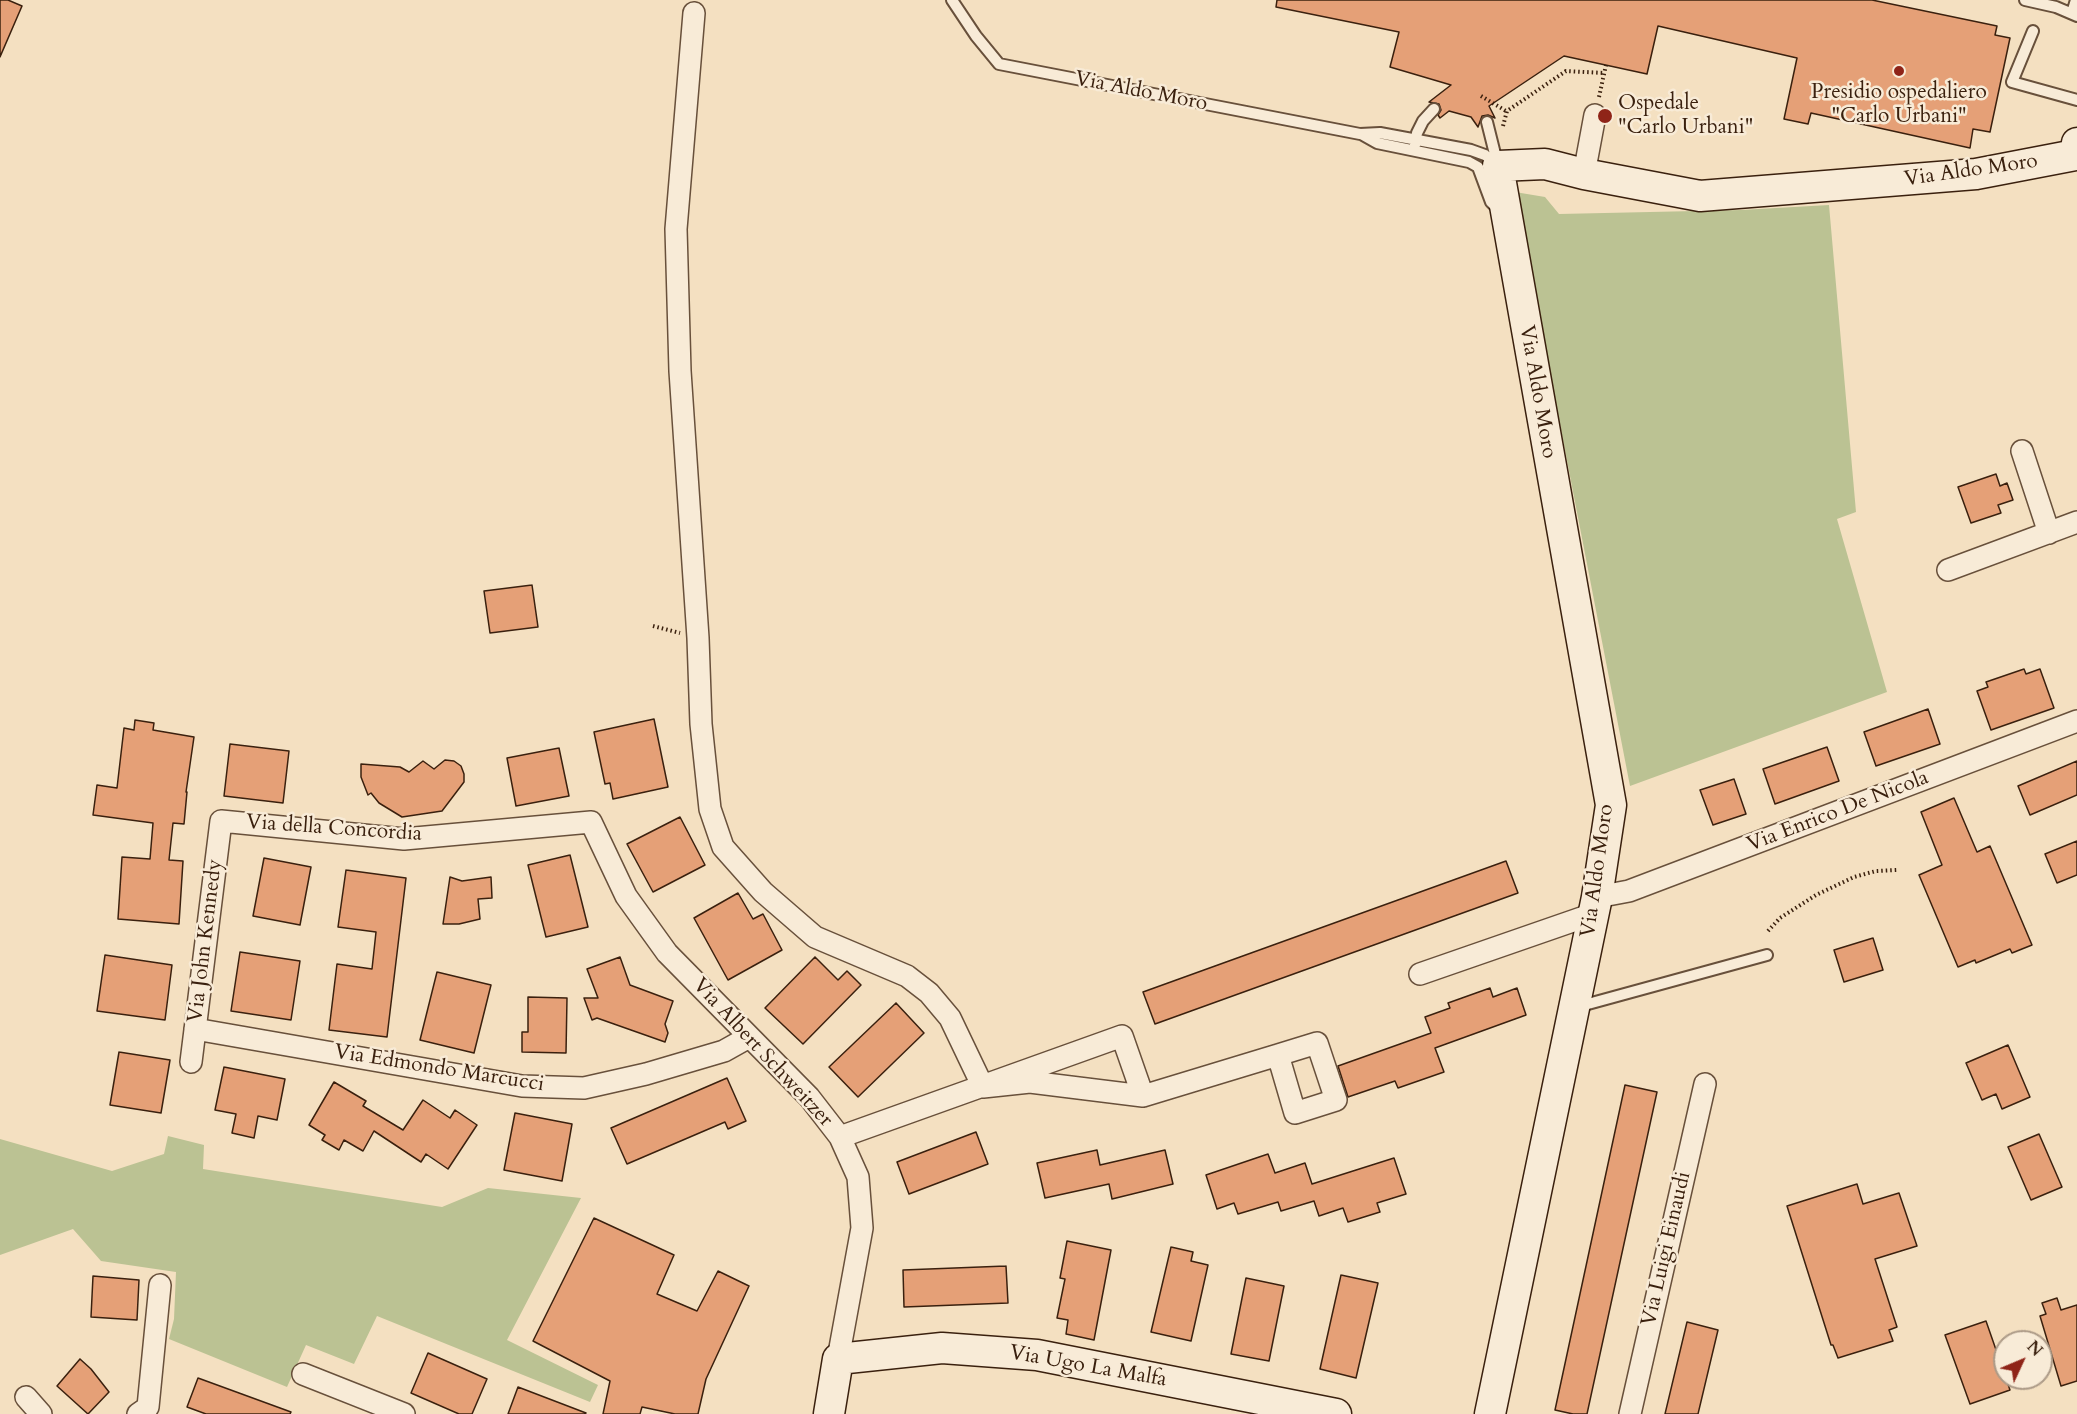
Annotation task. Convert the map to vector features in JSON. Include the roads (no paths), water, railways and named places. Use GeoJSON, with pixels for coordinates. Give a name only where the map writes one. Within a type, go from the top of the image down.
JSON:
{"type":"FeatureCollection","features":[{"type":"Feature","properties":{"kind":"street"},"geometry":{"type":"LineString","coordinates":[[694,13],[676,229],[680,371],[702,724],[710,809],[723,847],[763,892],[815,937],[907,976],[929,993],[950,1018],[983,1087]]}},
{"type":"Feature","properties":{"kind":"street"},"geometry":{"type":"LineString","coordinates":[[1584,174],[1595,115]]}},
{"type":"Feature","properties":{"kind":"street","name":"Via Aldo Moro"},"geometry":{"type":"LineString","coordinates":[[1490,1414],[1595,906],[1611,805],[1498,166],[1545,164],[1584,174],[1700,196],[1976,174],[2075,155],[2077,143]]}},
{"type":"Feature","properties":{"kind":"street"},"geometry":{"type":"LineString","coordinates":[[2022,451],[2049,533]]}},
{"type":"Feature","properties":{"kind":"street"},"geometry":{"type":"LineString","coordinates":[[1948,570],[2077,522]]}},
{"type":"Feature","properties":{"kind":"street","name":"Via Enrico De Nicola"},"geometry":{"type":"LineString","coordinates":[[1420,974],[1629,891],[2077,721]]}},
{"type":"Feature","properties":{"kind":"street","name":"Via della Concordia"},"geometry":{"type":"LineString","coordinates":[[221,821],[404,839],[591,822]]}},
{"type":"Feature","properties":{"kind":"street","name":"Via John Kennedy"},"geometry":{"type":"LineString","coordinates":[[191,1062],[221,821]]}},
{"type":"Feature","properties":{"kind":"street","name":"Via Albert Schweitzer"},"geometry":{"type":"LineString","coordinates":[[591,822],[626,896],[667,953],[809,1097],[840,1137],[858,1177],[862,1228],[829,1414]]}},
{"type":"Feature","properties":{"kind":"street","name":"Via Edmondo Marcucci"},"geometry":{"type":"LineString","coordinates":[[195,1029],[522,1086],[584,1088],[646,1074],[724,1051],[749,1037]]}},
{"type":"Feature","properties":{"kind":"street"},"geometry":{"type":"LineString","coordinates":[[840,1137],[1122,1036],[1143,1096]]}},
{"type":"Feature","properties":{"kind":"street"},"geometry":{"type":"LineString","coordinates":[[983,1087],[1029,1082],[1143,1096],[1278,1055]]}},
{"type":"Feature","properties":{"kind":"street","name":"Via Luigi Einaudi"},"geometry":{"type":"LineString","coordinates":[[1630,1414],[1705,1084]]}},
{"type":"Feature","properties":{"kind":"street"},"geometry":{"type":"LineString","coordinates":[[146,1412],[160,1285]]}},
{"type":"Feature","properties":{"kind":"street","name":"Via Ugo La Malfa"},"geometry":{"type":"LineString","coordinates":[[838,1359],[942,1348],[1037,1355],[1336,1414]]}},
{"type":"Feature","properties":{"kind":"street"},"geometry":{"type":"LineString","coordinates":[[303,1374],[404,1414]]}},
{"type":"Feature","properties":{"kind":"street"},"geometry":{"type":"LineString","coordinates":[[26,1397],[41,1414]]}},
{"type":"Feature","properties":{"kind":"lane","name":"Via Aldo Moro"},"geometry":{"type":"LineString","coordinates":[[952,0],[976,36],[999,64],[1360,134],[1380,133],[1478,167],[1491,202],[1506,219]]}},
{"type":"Feature","properties":{"kind":"lane"},"geometry":{"type":"LineString","coordinates":[[2025,0],[2074,14],[2076,0]]}},
{"type":"Feature","properties":{"kind":"lane"},"geometry":{"type":"LineString","coordinates":[[2033,32],[2012,82],[2077,100]]}},
{"type":"Feature","properties":{"kind":"lane"},"geometry":{"type":"LineString","coordinates":[[1415,145],[1423,121],[1434,110]]}},
{"type":"Feature","properties":{"kind":"lane"},"geometry":{"type":"LineString","coordinates":[[1487,122],[1498,166]]}},
{"type":"Feature","properties":{"kind":"lane","name":"Via Aldo Moro"},"geometry":{"type":"LineString","coordinates":[[1415,145],[1471,150],[1485,155],[1498,166]]}},
{"type":"Feature","properties":{"kind":"lane"},"geometry":{"type":"LineString","coordinates":[[1574,1007],[1767,955]]}},
{"type":"Feature","properties":{"kind":"place","name":"Presidio ospedaliero \"Carlo Urbani\""},"geometry":{"type":"Point","coordinates":[1899,71]}},
{"type":"Feature","properties":{"kind":"place","name":"Ospedale \"Carlo Urbani\""},"geometry":{"type":"Point","coordinates":[1605,116]}}]}
